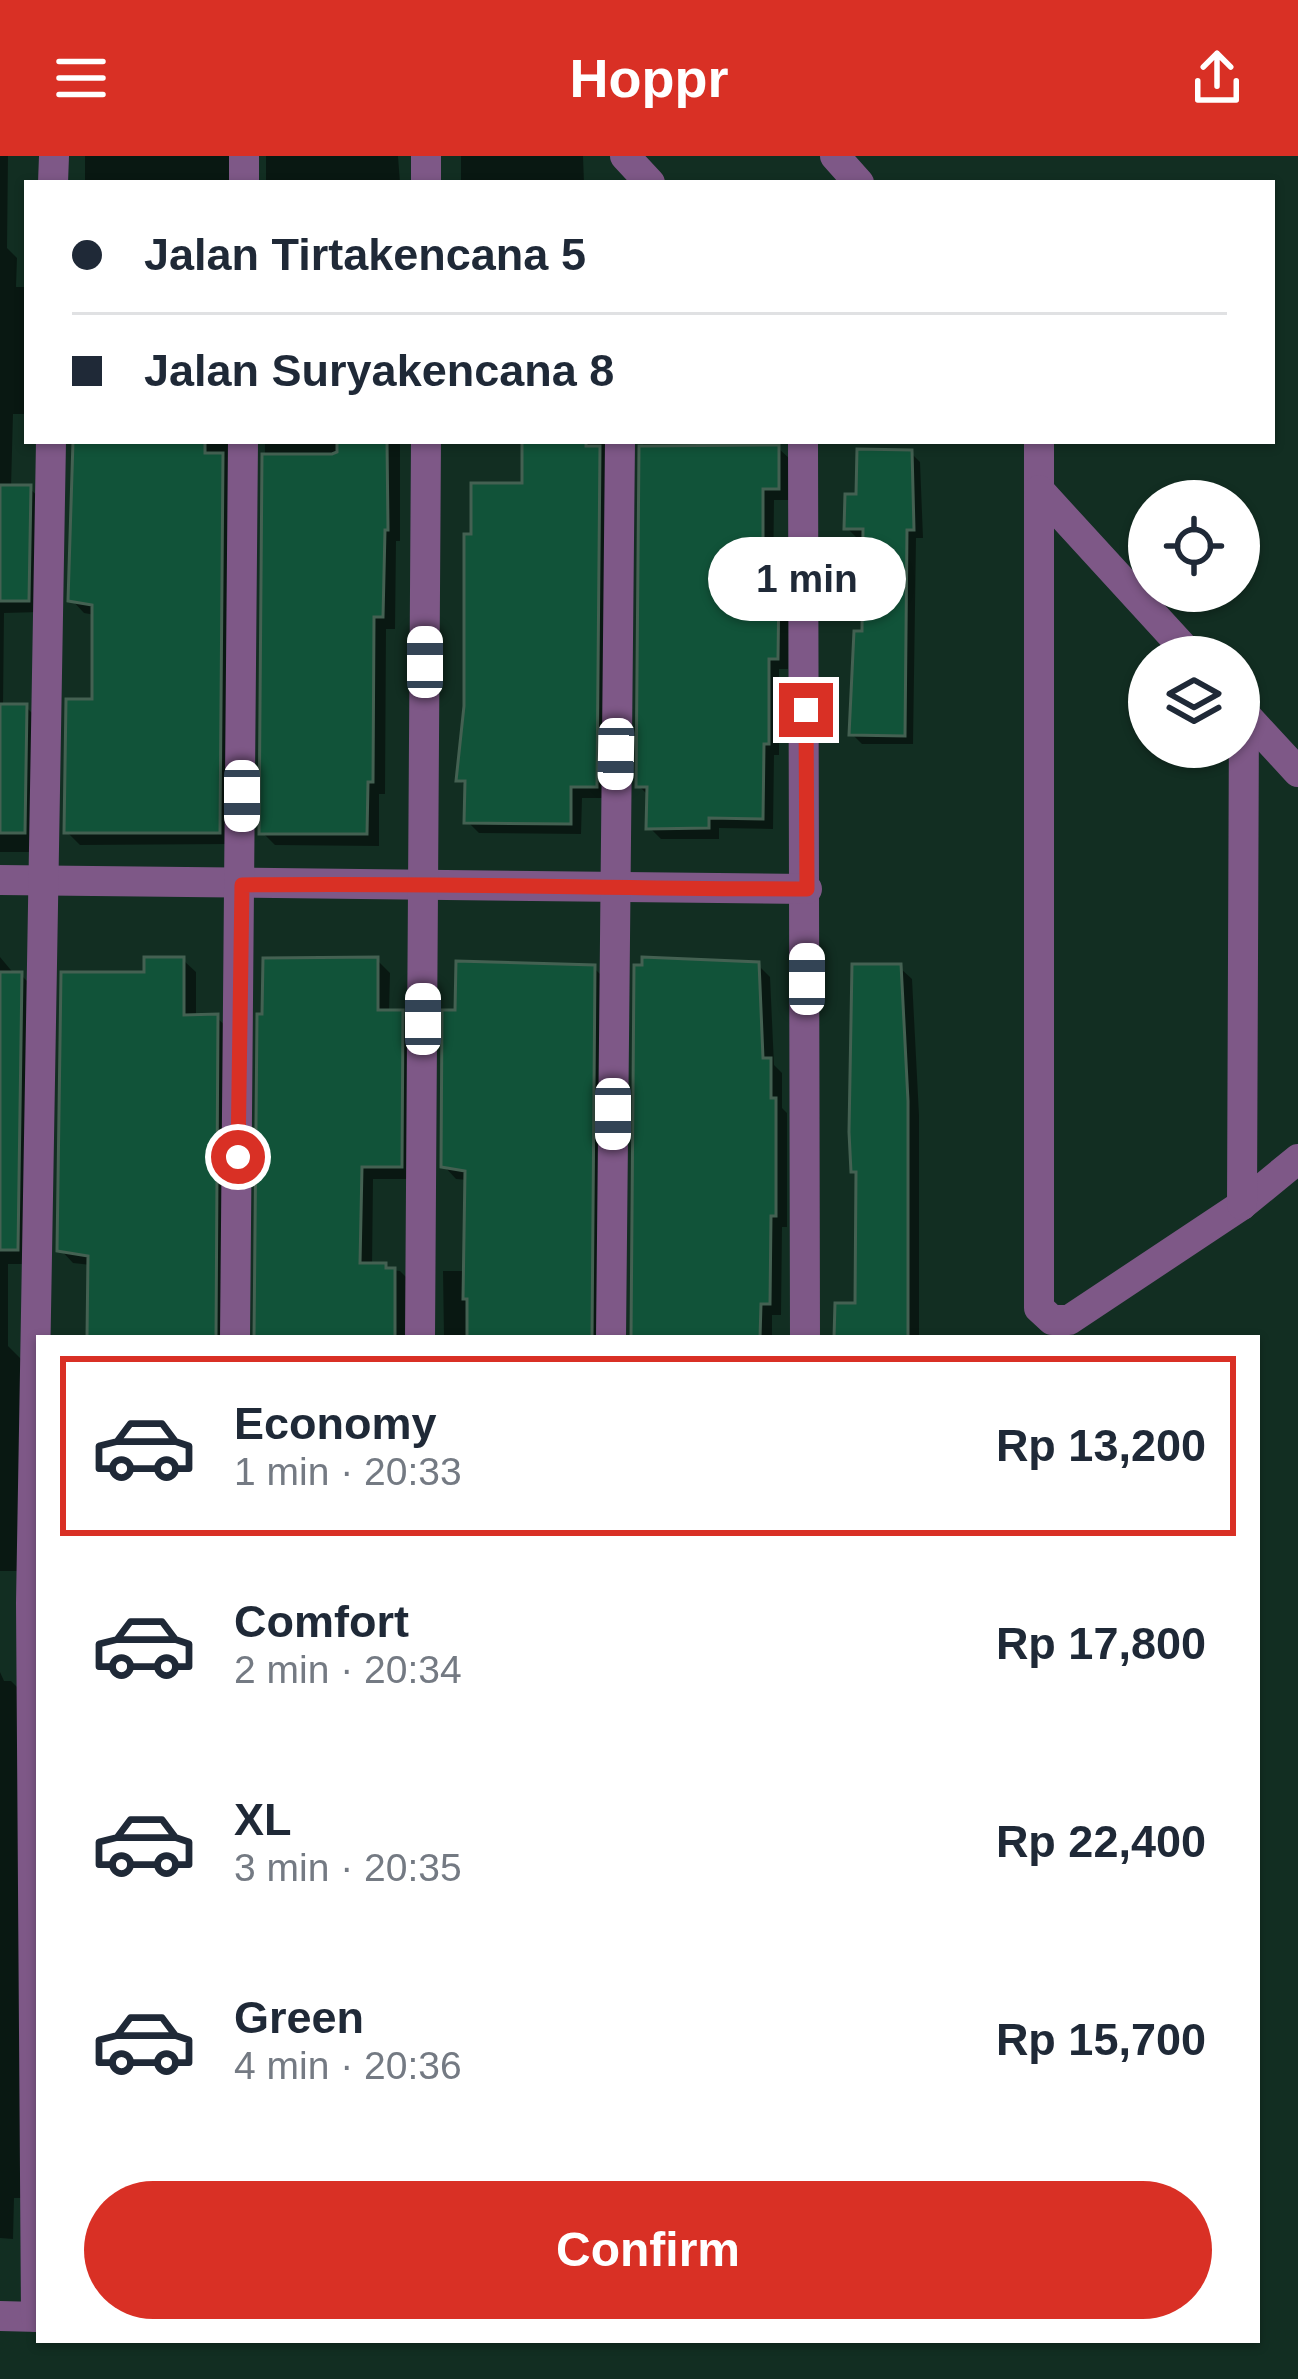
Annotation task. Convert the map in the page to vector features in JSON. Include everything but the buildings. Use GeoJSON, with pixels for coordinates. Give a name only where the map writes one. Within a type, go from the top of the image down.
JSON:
{"type":"FeatureCollection","features":[{"type":"Feature","properties":{"kind":"street"},"geometry":{"type":"LineString","coordinates":[[624,156],[647,180]]}},
{"type":"Feature","properties":{"kind":"street"},"geometry":{"type":"LineString","coordinates":[[836,156],[856,180]]}},
{"type":"Feature","properties":{"kind":"street"},"geometry":{"type":"LineString","coordinates":[[36,2222],[23,1603],[46,882],[51,444]]}},
{"type":"Feature","properties":{"kind":"street"},"geometry":{"type":"LineString","coordinates":[[235,1335],[243,444]]}},
{"type":"Feature","properties":{"kind":"street"},"geometry":{"type":"LineString","coordinates":[[420,1335],[426,444]]}},
{"type":"Feature","properties":{"kind":"street"},"geometry":{"type":"LineString","coordinates":[[611,1335],[620,444]]}},
{"type":"Feature","properties":{"kind":"street"},"geometry":{"type":"LineString","coordinates":[[803,444],[805,1335]]}},
{"type":"Feature","properties":{"kind":"street"},"geometry":{"type":"LineString","coordinates":[[1039,444],[1039,1308],[1052,1320],[1069,1320],[1297,1164]]}},
{"type":"Feature","properties":{"kind":"street"},"geometry":{"type":"LineString","coordinates":[[1039,490],[1173,636]]}},
{"type":"Feature","properties":{"kind":"street"},"geometry":{"type":"LineString","coordinates":[[1260,731],[1298,772]]}},
{"type":"Feature","properties":{"kind":"street"},"geometry":{"type":"LineString","coordinates":[[1241,768],[1242,1204]]}},
{"type":"Feature","properties":{"kind":"street"},"geometry":{"type":"LineString","coordinates":[[0,880],[807,889]]}},
{"type":"Feature","properties":{"kind":"street"},"geometry":{"type":"LineString","coordinates":[[0,2317],[36,2317]]}},
{"type":"Feature","properties":{"kind":"route"},"geometry":{"type":"LineString","coordinates":[[238,1157],[242,885],[424,882],[807,889],[806,710]]}}]}
